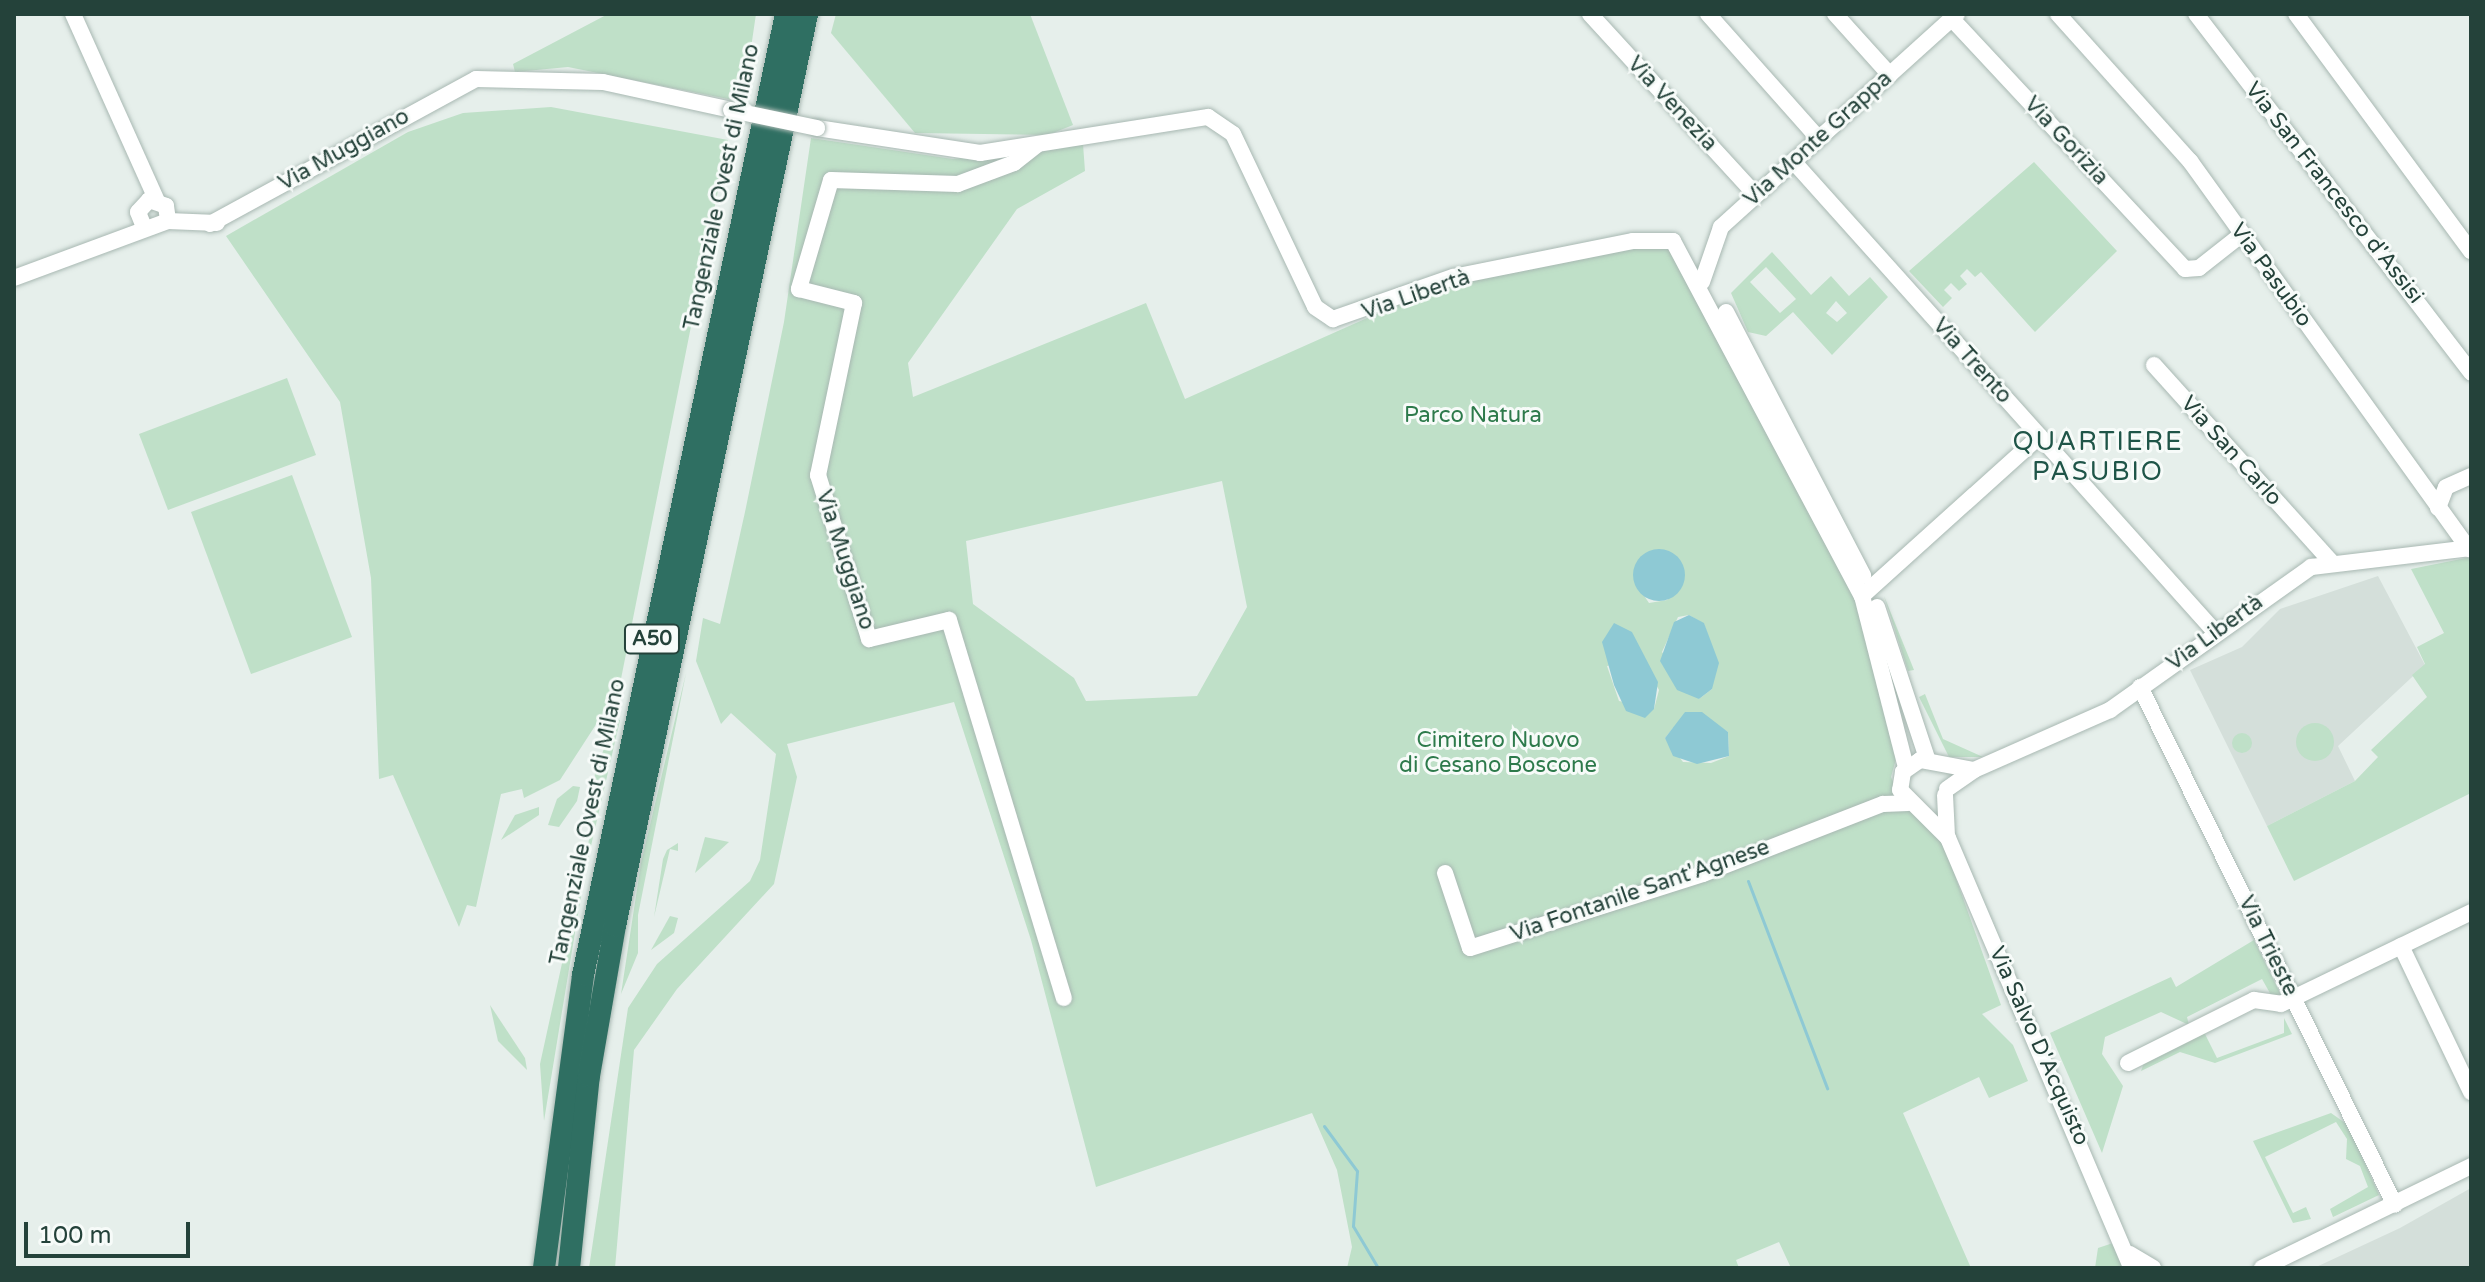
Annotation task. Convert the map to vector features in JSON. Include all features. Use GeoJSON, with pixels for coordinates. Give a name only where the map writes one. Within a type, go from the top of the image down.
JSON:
{"type":"FeatureCollection","features":[{"type":"Feature","properties":{"kind":"highway","name":"Tangenziale Ovest di Milano"},"geometry":{"type":"LineString","coordinates":[[544,1268],[591,931],[786,14]]}},
{"type":"Feature","properties":{"kind":"highway","name":"A50"},"geometry":{"type":"LineString","coordinates":[[569,1268],[589,1076],[615,926],[807,14]]}},
{"type":"Feature","properties":{"kind":"street"},"geometry":{"type":"LineString","coordinates":[[73,14],[156,199],[167,207],[168,221]]}},
{"type":"Feature","properties":{"kind":"street","name":"Via Venezia"},"geometry":{"type":"LineString","coordinates":[[1590,14],[1755,194]]}},
{"type":"Feature","properties":{"kind":"street"},"geometry":{"type":"LineString","coordinates":[[1708,14],[1819,139]]}},
{"type":"Feature","properties":{"kind":"street"},"geometry":{"type":"LineString","coordinates":[[1835,14],[1890,75]]}},
{"type":"Feature","properties":{"kind":"street","name":"Via Pasubio"},"geometry":{"type":"LineString","coordinates":[[2058,14],[2190,161],[2438,508],[2470,548]]}},
{"type":"Feature","properties":{"kind":"street","name":"Via San Francesco d'Assisi"},"geometry":{"type":"LineString","coordinates":[[2196,14],[2471,373]]}},
{"type":"Feature","properties":{"kind":"street"},"geometry":{"type":"LineString","coordinates":[[2296,14],[2471,251]]}},
{"type":"Feature","properties":{"kind":"street","name":"Via Monte Grappa"},"geometry":{"type":"LineString","coordinates":[[1700,280],[1721,227],[1954,17]]}},
{"type":"Feature","properties":{"kind":"street","name":"Via Gorizia"},"geometry":{"type":"LineString","coordinates":[[1954,17],[2179,264],[2199,268],[2242,234]]}},
{"type":"Feature","properties":{"kind":"street","name":"Via Muggiano"},"geometry":{"type":"LineString","coordinates":[[14,278],[144,227],[157,230],[168,221],[210,224],[228,221],[260,197],[476,79],[603,82],[948,153],[1038,144],[1084,135]]}},
{"type":"Feature","properties":{"kind":"street","name":"Via Libertà"},"geometry":{"type":"LineString","coordinates":[[1084,135],[1191,116],[1226,126],[1315,307],[1333,319],[1453,277],[1633,241],[1661,237],[1685,253]]}},
{"type":"Feature","properties":{"kind":"street","name":"Via Muggiano"},"geometry":{"type":"LineString","coordinates":[[1038,144],[1014,163],[958,184],[831,180],[799,289],[854,303],[818,475],[869,639],[949,620],[1064,998]]}},
{"type":"Feature","properties":{"kind":"street","name":"Via Trento"},"geometry":{"type":"LineString","coordinates":[[1793,161],[2216,633]]}},
{"type":"Feature","properties":{"kind":"street"},"geometry":{"type":"LineString","coordinates":[[144,227],[138,210],[156,199]]}},
{"type":"Feature","properties":{"kind":"street"},"geometry":{"type":"LineString","coordinates":[[1721,227],[1685,253],[1700,280],[1734,326],[1866,594],[1946,792],[1948,838]]}},
{"type":"Feature","properties":{"kind":"street","name":"Via San Carlo"},"geometry":{"type":"LineString","coordinates":[[2154,365],[2332,563]]}},
{"type":"Feature","properties":{"kind":"street"},"geometry":{"type":"LineString","coordinates":[[1866,594],[2040,436]]}},
{"type":"Feature","properties":{"kind":"street"},"geometry":{"type":"LineString","coordinates":[[2438,508],[2446,487],[2471,476]]}},
{"type":"Feature","properties":{"kind":"street"},"geometry":{"type":"LineString","coordinates":[[2301,572],[2308,536]]}},
{"type":"Feature","properties":{"kind":"street","name":"Via Libertà"},"geometry":{"type":"LineString","coordinates":[[1915,806],[1946,792],[1974,770],[2095,719],[2301,572],[2332,563],[2470,548]]}},
{"type":"Feature","properties":{"kind":"street"},"geometry":{"type":"LineString","coordinates":[[1866,594],[1903,775],[1915,806],[1948,838]]}},
{"type":"Feature","properties":{"kind":"street","name":"Via Trieste"},"geometry":{"type":"LineString","coordinates":[[2140,687],[2395,1205]]}},
{"type":"Feature","properties":{"kind":"street"},"geometry":{"type":"LineString","coordinates":[[1883,804],[1903,775],[1934,764],[1974,770]]}},
{"type":"Feature","properties":{"kind":"street"},"geometry":{"type":"LineString","coordinates":[[1883,804],[1915,806]]}},
{"type":"Feature","properties":{"kind":"street","name":"Via Fontanile Sant'Agnese"},"geometry":{"type":"LineString","coordinates":[[1445,873],[1470,948],[1655,887],[1676,883],[1883,804]]}},
{"type":"Feature","properties":{"kind":"street","name":"Via Salvo D'Acquisto"},"geometry":{"type":"LineString","coordinates":[[1948,838],[2131,1261]]}},
{"type":"Feature","properties":{"kind":"street"},"geometry":{"type":"LineString","coordinates":[[2128,1063],[2254,1000],[2281,1004],[2471,912]]}},
{"type":"Feature","properties":{"kind":"street"},"geometry":{"type":"LineString","coordinates":[[2401,946],[2471,1092]]}},
{"type":"Feature","properties":{"kind":"street"},"geometry":{"type":"LineString","coordinates":[[2262,1268],[2471,1166]]}},
{"type":"Feature","properties":{"kind":"street"},"geometry":{"type":"LineString","coordinates":[[2131,1261],[2153,1268]]}},
{"type":"Feature","properties":{"kind":"shaded area"},"geometry":{"type":"Polygon","coordinates":[[[2378,576],[2425,665],[2338,746],[2355,781],[2267,826],[2190,670],[2242,647],[2280,609],[2378,576]]]}},
{"type":"Feature","properties":{"kind":"shaded area"},"geometry":{"type":"Polygon","coordinates":[[[2471,1188],[2471,1268],[2314,1268],[2400,1228],[2471,1188]]]}},
{"type":"Feature","properties":{"kind":"green space"},"geometry":{"type":"Polygon","coordinates":[[[608,14],[756,14],[743,102],[568,67],[515,72],[513,64],[608,14]]]}},
{"type":"Feature","properties":{"kind":"green space"},"geometry":{"type":"Polygon","coordinates":[[[836,14],[1030,14],[1073,125],[1048,135],[915,133],[831,33],[836,14]]]}},
{"type":"Feature","properties":{"kind":"green space"},"geometry":{"type":"Polygon","coordinates":[[[551,107],[728,140],[619,689],[560,780],[524,798],[522,789],[501,794],[476,907],[467,905],[459,927],[393,775],[379,779],[371,578],[340,402],[226,236],[408,132],[463,113],[551,107]]]}},
{"type":"Feature","properties":{"kind":"green space"},"geometry":{"type":"Polygon","coordinates":[[[811,138],[953,159],[1083,144],[1085,171],[1017,209],[908,363],[913,397],[1146,303],[1185,399],[1439,286],[1655,241],[1670,245],[1859,599],[1898,752],[1891,777],[1905,808],[1920,814],[1942,839],[2001,1005],[1982,1014],[2013,1045],[2028,1081],[1989,1098],[1979,1077],[1903,1113],[1971,1268],[1791,1268],[1779,1242],[1736,1260],[1739,1268],[1347,1268],[1352,1247],[1337,1170],[1312,1113],[1096,1187],[1031,940],[954,702],[787,744],[797,777],[774,884],[677,989],[634,1050],[615,1268],[589,1268],[628,1008],[657,964],[750,881],[760,860],[776,754],[731,713],[721,724],[696,661],[703,618],[720,624],[784,322],[811,138]],[[1222,481],[966,541],[973,604],[1074,678],[1086,701],[1197,696],[1247,607],[1222,481]],[[1648,553],[1634,581],[1649,603],[1667,600],[1682,582],[1680,560],[1648,553]],[[1689,615],[1678,617],[1662,652],[1699,699],[1712,689],[1712,647],[1704,624],[1689,615]],[[1642,659],[1607,666],[1619,701],[1654,709],[1659,690],[1642,659]],[[1720,727],[1673,728],[1665,738],[1683,762],[1711,763],[1729,756],[1728,732],[1720,727]]]}},
{"type":"Feature","properties":{"kind":"green space"},"geometry":{"type":"Polygon","coordinates":[[[2034,162],[2117,251],[2035,332],[1981,272],[1975,277],[1967,269],[1960,276],[1967,284],[1959,291],[1951,283],[1944,290],[1952,298],[1943,307],[1909,271],[2034,162]]]}},
{"type":"Feature","properties":{"kind":"green space"},"geometry":{"type":"Polygon","coordinates":[[[1772,252],[1811,295],[1831,276],[1849,296],[1870,277],[1888,297],[1832,355],[1793,312],[1766,336],[1748,332],[1731,293],[1772,252]],[[1766,267],[1750,282],[1780,313],[1796,299],[1766,267]],[[1836,301],[1826,313],[1837,322],[1847,313],[1836,301]]]}},
{"type":"Feature","properties":{"kind":"green space"},"geometry":{"type":"Polygon","coordinates":[[[287,378],[316,455],[168,510],[139,434],[287,378]]]}},
{"type":"Feature","properties":{"kind":"green space"},"geometry":{"type":"Polygon","coordinates":[[[292,475],[352,637],[251,674],[191,512],[292,475]]]}},
{"type":"Feature","properties":{"kind":"green space"},"geometry":{"type":"Polygon","coordinates":[[[2471,557],[2471,793],[2294,881],[2267,826],[2355,781],[2378,757],[2371,750],[2427,697],[2412,675],[2425,664],[2417,647],[2444,633],[2411,569],[2471,557]]]}},
{"type":"Feature","properties":{"kind":"green space"},"geometry":{"type":"Polygon","coordinates":[[[1884,596],[1914,670],[1908,671],[1884,596]]]}},
{"type":"Feature","properties":{"kind":"green space"},"geometry":{"type":"Polygon","coordinates":[[[686,673],[638,915],[638,953],[621,994],[641,863],[686,673]]]}},
{"type":"Feature","properties":{"kind":"green space"},"geometry":{"type":"Polygon","coordinates":[[[1925,694],[1943,739],[1983,757],[1949,757],[1919,697],[1925,694]]]}},
{"type":"Feature","properties":{"kind":"green space"},"geometry":{"type":"Polygon","coordinates":[[[616,719],[620,720],[585,872],[544,1121],[540,1064],[592,826],[595,771],[616,719]]]}},
{"type":"Feature","properties":{"kind":"green space"},"geometry":{"type":"Polygon","coordinates":[[[2315,723],[2328,729],[2334,742],[2328,755],[2315,761],[2302,755],[2296,742],[2302,729],[2315,723]]]}},
{"type":"Feature","properties":{"kind":"green space"},"geometry":{"type":"Polygon","coordinates":[[[2242,733],[2249,736],[2252,743],[2249,750],[2242,753],[2235,750],[2232,743],[2235,736],[2242,733]]]}},
{"type":"Feature","properties":{"kind":"green space"},"geometry":{"type":"Polygon","coordinates":[[[573,786],[580,787],[577,801],[559,827],[548,825],[557,799],[573,786]]]}},
{"type":"Feature","properties":{"kind":"green space"},"geometry":{"type":"Polygon","coordinates":[[[539,807],[539,815],[501,840],[515,815],[539,807]]]}},
{"type":"Feature","properties":{"kind":"green space"},"geometry":{"type":"Polygon","coordinates":[[[705,837],[729,842],[695,873],[705,837]]]}},
{"type":"Feature","properties":{"kind":"green space"},"geometry":{"type":"Polygon","coordinates":[[[678,843],[678,851],[670,849],[654,917],[663,859],[667,850],[678,843]]]}},
{"type":"Feature","properties":{"kind":"green space"},"geometry":{"type":"Polygon","coordinates":[[[670,916],[678,918],[674,933],[651,950],[670,916]]]}},
{"type":"Feature","properties":{"kind":"green space"},"geometry":{"type":"Polygon","coordinates":[[[2254,940],[2281,995],[2271,995],[2262,979],[2187,1017],[2189,1025],[2161,1012],[2105,1037],[2102,1054],[2123,1086],[2102,1153],[2050,1033],[2171,977],[2176,987],[2254,940]]]}},
{"type":"Feature","properties":{"kind":"green space"},"geometry":{"type":"Polygon","coordinates":[[[490,1005],[525,1058],[527,1070],[498,1041],[490,1005]]]}},
{"type":"Feature","properties":{"kind":"green space"},"geometry":{"type":"Polygon","coordinates":[[[2284,1018],[2292,1034],[2215,1063],[2180,1052],[2141,1071],[2145,1060],[2204,1032],[2217,1058],[2284,1033],[2284,1018]]]}},
{"type":"Feature","properties":{"kind":"green space"},"geometry":{"type":"Polygon","coordinates":[[[2331,1113],[2348,1125],[2379,1195],[2333,1217],[2330,1209],[2368,1187],[2360,1166],[2346,1159],[2347,1139],[2336,1122],[2265,1157],[2293,1213],[2306,1207],[2311,1219],[2293,1223],[2253,1141],[2331,1113]]]}},
{"type":"Feature","properties":{"kind":"green space"},"geometry":{"type":"Polygon","coordinates":[[[2116,1242],[2124,1268],[2095,1268],[2098,1248],[2116,1242]]]}},
{"type":"Feature","properties":{"kind":"water"},"geometry":{"type":"Polygon","coordinates":[[[1659,549],[1677,557],[1685,575],[1677,593],[1659,601],[1641,593],[1633,575],[1641,557],[1659,549]]]}},
{"type":"Feature","properties":{"kind":"water"},"geometry":{"type":"Polygon","coordinates":[[[1689,615],[1704,623],[1719,663],[1712,689],[1699,699],[1677,690],[1660,661],[1674,622],[1689,615]]]}},
{"type":"Feature","properties":{"kind":"water"},"geometry":{"type":"Polygon","coordinates":[[[1614,623],[1632,632],[1658,682],[1654,709],[1645,718],[1626,711],[1614,685],[1602,642],[1614,623]]]}},
{"type":"Feature","properties":{"kind":"water"},"geometry":{"type":"Polygon","coordinates":[[[1685,712],[1702,712],[1728,732],[1729,756],[1697,764],[1673,756],[1665,738],[1685,712]]]}},
{"type":"Feature","properties":{"kind":"waterway"},"geometry":{"type":"LineString","coordinates":[[1748,881],[1827,1088]]}},
{"type":"Feature","properties":{"kind":"waterway"},"geometry":{"type":"LineString","coordinates":[[1324,1126],[1357,1171],[1353,1226],[1378,1268]]}},
{"type":"Feature","properties":{"kind":"district","name":"QUARTIERE PASUBIO"},"geometry":{"type":"Point","coordinates":[2098,457]}},
{"type":"Feature","properties":{"kind":"park label","name":"Parco Natura"},"geometry":{"type":"Point","coordinates":[1473,416]}},
{"type":"Feature","properties":{"kind":"park label","name":"Cimitero Nuovo di Cesano Boscone"},"geometry":{"type":"Point","coordinates":[1498,752]}}]}
